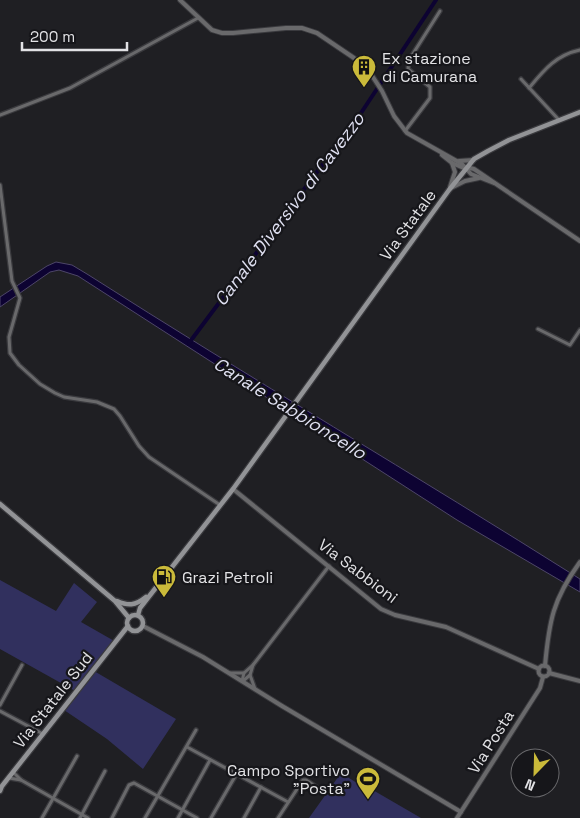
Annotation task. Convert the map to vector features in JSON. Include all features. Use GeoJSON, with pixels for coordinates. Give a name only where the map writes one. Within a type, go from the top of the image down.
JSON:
{"type":"FeatureCollection","features":[{"type":"Feature","properties":{"kind":"main road","name":"Via Statale"},"geometry":{"type":"LineString","coordinates":[[154,590],[221,506],[449,190],[474,160],[509,140],[580,112]]}},
{"type":"Feature","properties":{"kind":"main road"},"geometry":{"type":"LineString","coordinates":[[0,504],[115,601],[129,618],[128,626],[130,630],[136,631],[143,626],[143,620],[138,616],[133,615],[129,618]]}},
{"type":"Feature","properties":{"kind":"main road"},"geometry":{"type":"LineString","coordinates":[[115,601],[126,605],[133,605],[142,601],[154,590]]}},
{"type":"Feature","properties":{"kind":"main road"},"geometry":{"type":"LineString","coordinates":[[138,616],[140,608],[154,590]]}},
{"type":"Feature","properties":{"kind":"main road","name":"Via Statale Sud"},"geometry":{"type":"LineString","coordinates":[[0,791],[128,626]]}},
{"type":"Feature","properties":{"kind":"street"},"geometry":{"type":"LineString","coordinates":[[180,0],[212,30],[222,33],[286,28],[302,28],[318,33],[354,58],[375,79],[394,116],[405,131],[453,162],[462,164],[479,178],[494,183]]}},
{"type":"Feature","properties":{"kind":"street"},"geometry":{"type":"LineString","coordinates":[[405,131],[430,98],[430,87],[408,69],[409,60],[440,11]]}},
{"type":"Feature","properties":{"kind":"street"},"geometry":{"type":"LineString","coordinates":[[0,115],[70,88],[198,18]]}},
{"type":"Feature","properties":{"kind":"street"},"geometry":{"type":"LineString","coordinates":[[529,88],[547,66],[568,53],[580,50]]}},
{"type":"Feature","properties":{"kind":"street"},"geometry":{"type":"LineString","coordinates":[[521,79],[558,120]]}},
{"type":"Feature","properties":{"kind":"street"},"geometry":{"type":"LineString","coordinates":[[453,162],[474,160],[474,169]]}},
{"type":"Feature","properties":{"kind":"street"},"geometry":{"type":"LineString","coordinates":[[449,190],[455,172],[453,162]]}},
{"type":"Feature","properties":{"kind":"street"},"geometry":{"type":"LineString","coordinates":[[466,169],[474,169],[580,241]]}},
{"type":"Feature","properties":{"kind":"street"},"geometry":{"type":"LineString","coordinates":[[449,190],[465,181],[479,178]]}},
{"type":"Feature","properties":{"kind":"street"},"geometry":{"type":"LineString","coordinates":[[0,185],[13,285],[20,294],[20,302],[9,337],[10,353],[19,365],[40,384],[55,394],[97,402],[114,409],[149,457],[221,506]]}},
{"type":"Feature","properties":{"kind":"street"},"geometry":{"type":"LineString","coordinates":[[538,329],[570,345],[580,330]]}},
{"type":"Feature","properties":{"kind":"street","name":"Via Sabbioni"},"geometry":{"type":"LineString","coordinates":[[233,489],[385,611],[446,627],[539,669]]}},
{"type":"Feature","properties":{"kind":"street"},"geometry":{"type":"LineString","coordinates":[[545,666],[551,617],[565,585],[580,562]]}},
{"type":"Feature","properties":{"kind":"street"},"geometry":{"type":"LineString","coordinates":[[242,681],[244,673],[253,665],[329,566]]}},
{"type":"Feature","properties":{"kind":"street"},"geometry":{"type":"LineString","coordinates":[[143,626],[203,657],[461,812]]}},
{"type":"Feature","properties":{"kind":"street"},"geometry":{"type":"LineString","coordinates":[[0,705],[22,665]]}},
{"type":"Feature","properties":{"kind":"street"},"geometry":{"type":"LineString","coordinates":[[253,665],[250,676],[256,689]]}},
{"type":"Feature","properties":{"kind":"street"},"geometry":{"type":"LineString","coordinates":[[545,666],[539,669],[540,675],[543,677],[549,673]]}},
{"type":"Feature","properties":{"kind":"street"},"geometry":{"type":"LineString","coordinates":[[545,666],[549,669],[549,673]]}},
{"type":"Feature","properties":{"kind":"street"},"geometry":{"type":"LineString","coordinates":[[229,673],[244,673]]}},
{"type":"Feature","properties":{"kind":"street"},"geometry":{"type":"LineString","coordinates":[[549,673],[580,681]]}},
{"type":"Feature","properties":{"kind":"street"},"geometry":{"type":"LineString","coordinates":[[242,681],[250,676]]}},
{"type":"Feature","properties":{"kind":"street","name":"Via Posta"},"geometry":{"type":"LineString","coordinates":[[457,818],[540,688],[543,677]]}},
{"type":"Feature","properties":{"kind":"street"},"geometry":{"type":"LineString","coordinates":[[0,710],[43,734]]}},
{"type":"Feature","properties":{"kind":"street"},"geometry":{"type":"LineString","coordinates":[[146,818],[196,730]]}},
{"type":"Feature","properties":{"kind":"street"},"geometry":{"type":"LineString","coordinates":[[187,747],[288,802]]}},
{"type":"Feature","properties":{"kind":"street"},"geometry":{"type":"LineString","coordinates":[[42,818],[54,800],[77,756]]}},
{"type":"Feature","properties":{"kind":"street"},"geometry":{"type":"LineString","coordinates":[[178,818],[210,760]]}},
{"type":"Feature","properties":{"kind":"street"},"geometry":{"type":"LineString","coordinates":[[81,816],[105,771]]}},
{"type":"Feature","properties":{"kind":"street"},"geometry":{"type":"LineString","coordinates":[[13,772],[21,780],[81,816],[88,818]]}},
{"type":"Feature","properties":{"kind":"street"},"geometry":{"type":"LineString","coordinates":[[211,818],[237,773]]}},
{"type":"Feature","properties":{"kind":"street"},"geometry":{"type":"LineString","coordinates":[[9,778],[21,780]]}},
{"type":"Feature","properties":{"kind":"street"},"geometry":{"type":"LineString","coordinates":[[278,818],[302,780],[318,788]]}},
{"type":"Feature","properties":{"kind":"street"},"geometry":{"type":"LineString","coordinates":[[112,818],[132,784],[197,818]]}},
{"type":"Feature","properties":{"kind":"street"},"geometry":{"type":"LineString","coordinates":[[244,818],[261,787]]}},
{"type":"Feature","properties":{"kind":"shaded area"},"geometry":{"type":"Polygon","coordinates":[[[0,580],[56,611],[74,583],[97,602],[81,622],[116,642],[94,671],[176,719],[143,769],[107,739],[64,710],[77,692],[0,649],[0,580]]]}},
{"type":"Feature","properties":{"kind":"shaded area","name":"Campo Sportivo \"Posta\""},"geometry":{"type":"Polygon","coordinates":[[[341,773],[357,783],[359,782],[421,818],[309,818],[341,773]]]}},
{"type":"Feature","properties":{"kind":"water","name":"Canale Sabbioncello"},"geometry":{"type":"Polygon","coordinates":[[[56,262],[72,265],[87,274],[580,579],[580,592],[457,520],[78,276],[59,270],[50,272],[0,307],[0,297],[56,262]]]}},
{"type":"Feature","properties":{"kind":"waterway","name":"Canale Diversivo di Cavezzo"},"geometry":{"type":"LineString","coordinates":[[189,343],[359,116],[436,0]]}},
{"type":"Feature","properties":{"kind":"place","name":"Ex stazione di Camurana"},"geometry":{"type":"Point","coordinates":[364,88]}},
{"type":"Feature","properties":{"kind":"place","name":"Grazi Petroli"},"geometry":{"type":"Point","coordinates":[164,598]}},
{"type":"Feature","properties":{"kind":"place","name":"Campo Sportivo \"Posta\""},"geometry":{"type":"Point","coordinates":[368,800]}}]}
